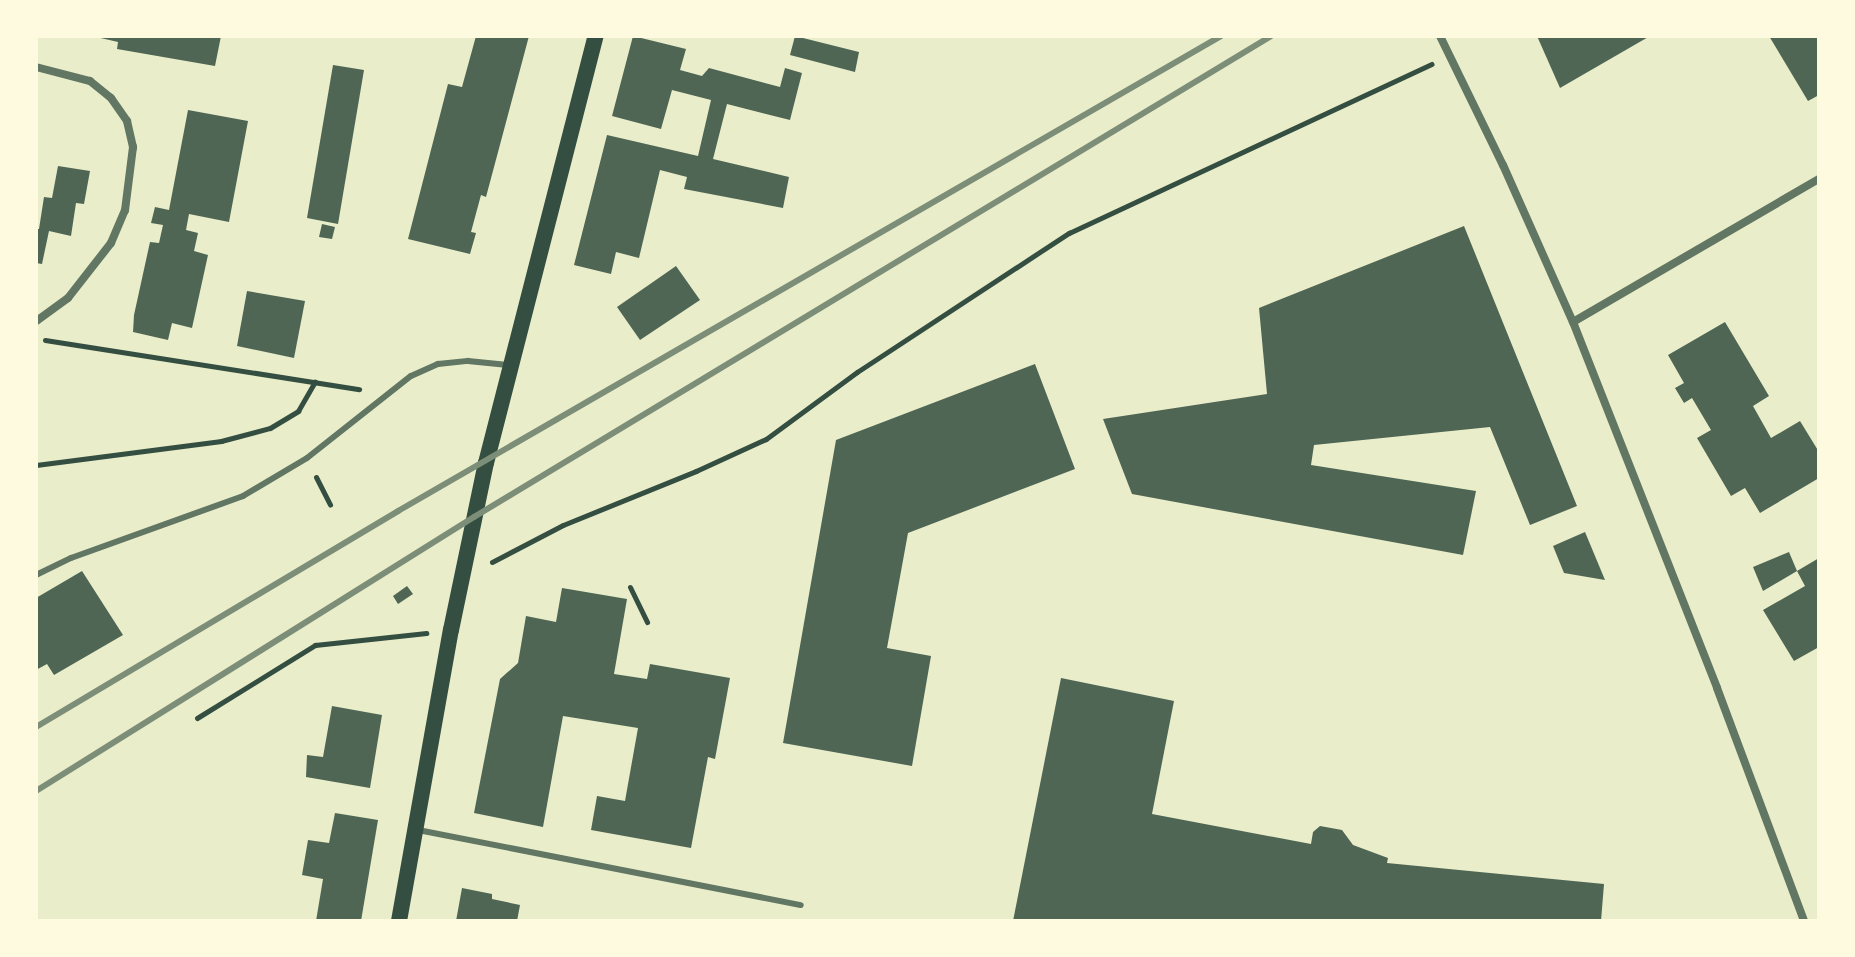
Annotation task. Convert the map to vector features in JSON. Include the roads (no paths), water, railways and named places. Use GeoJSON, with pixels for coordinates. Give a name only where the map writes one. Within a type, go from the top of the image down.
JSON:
{"type":"FeatureCollection","features":[{"type":"Feature","properties":{"kind":"main road"},"geometry":{"type":"LineString","coordinates":[[399,921],[461,574],[509,365],[596,36]]}},
{"type":"Feature","properties":{"kind":"street"},"geometry":{"type":"LineString","coordinates":[[1440,36],[1573,322],[1711,673],[1804,921]]}},
{"type":"Feature","properties":{"kind":"street"},"geometry":{"type":"LineString","coordinates":[[36,67],[90,81],[111,98],[127,121],[133,147],[125,210],[111,243],[68,298],[36,321]]}},
{"type":"Feature","properties":{"kind":"street"},"geometry":{"type":"LineString","coordinates":[[1573,322],[1819,179]]}},
{"type":"Feature","properties":{"kind":"lane"},"geometry":{"type":"LineString","coordinates":[[36,575],[71,558],[243,496],[307,458],[384,394],[438,364],[468,361],[509,365]]}},
{"type":"Feature","properties":{"kind":"lane"},"geometry":{"type":"LineString","coordinates":[[414,830],[801,905]]}},
{"type":"Feature","properties":{"kind":"railway"},"geometry":{"type":"LineString","coordinates":[[36,727],[398,511],[1221,36]]}},
{"type":"Feature","properties":{"kind":"railway"},"geometry":{"type":"LineString","coordinates":[[36,791],[474,517],[1271,36]]}}]}
